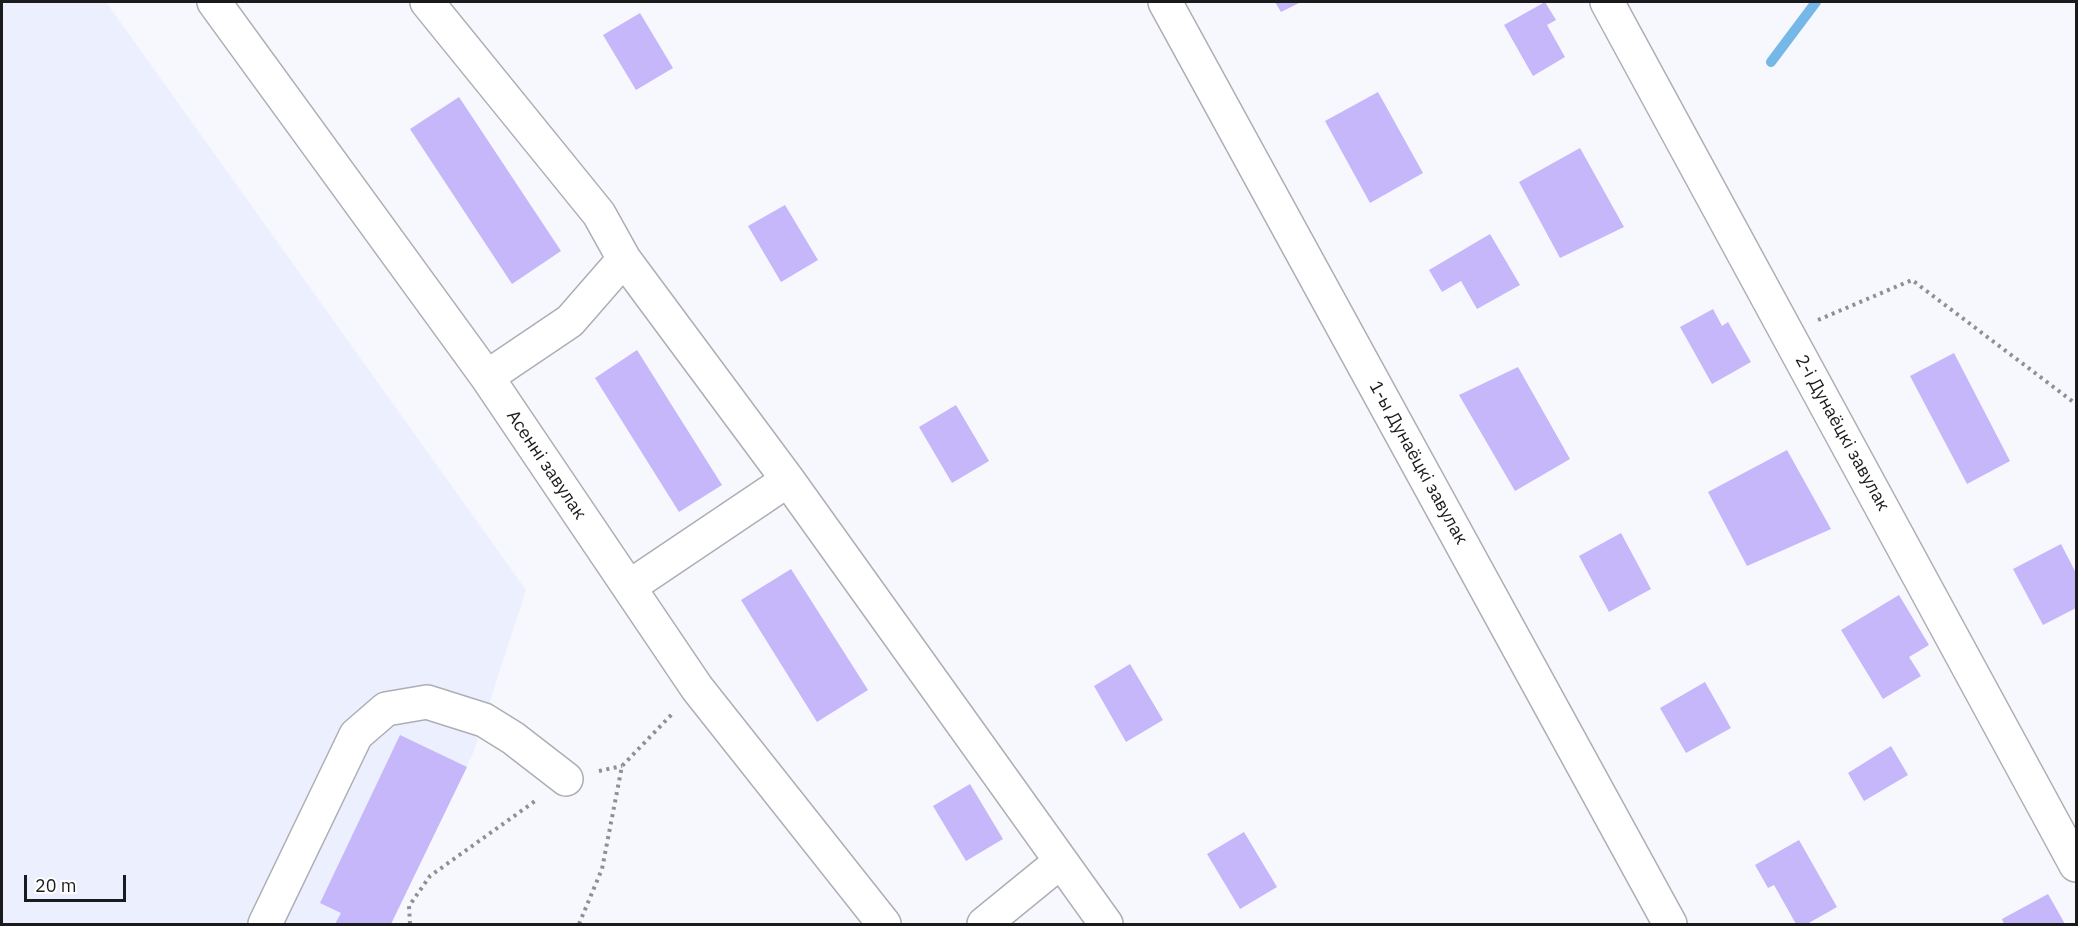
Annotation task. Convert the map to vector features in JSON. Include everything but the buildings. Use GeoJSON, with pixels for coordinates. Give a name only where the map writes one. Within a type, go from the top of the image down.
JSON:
{"type":"FeatureCollection","features":[{"type":"Feature","properties":{"kind":"street","name":"Асенні завулак"},"geometry":{"type":"LineString","coordinates":[[214,2],[487,377],[698,688],[884,924]]}},
{"type":"Feature","properties":{"kind":"street"},"geometry":{"type":"LineString","coordinates":[[427,2],[599,214],[624,259],[788,480],[1106,924]]}},
{"type":"Feature","properties":{"kind":"street","name":"1-ы Дунаёцкі завулак"},"geometry":{"type":"LineString","coordinates":[[1166,2],[1670,924]]}},
{"type":"Feature","properties":{"kind":"street","name":"2-і Дунаёцкі завулак"},"geometry":{"type":"LineString","coordinates":[[1607,2],[2076,865]]}},
{"type":"Feature","properties":{"kind":"street"},"geometry":{"type":"LineString","coordinates":[[487,377],[570,321],[624,259]]}},
{"type":"Feature","properties":{"kind":"street"},"geometry":{"type":"LineString","coordinates":[[629,587],[788,480]]}},
{"type":"Feature","properties":{"kind":"street"},"geometry":{"type":"LineString","coordinates":[[265,924],[356,735],[386,709],[427,702],[484,720],[513,738],[566,779]]}},
{"type":"Feature","properties":{"kind":"street"},"geometry":{"type":"LineString","coordinates":[[984,924],[1060,862]]}},
{"type":"Feature","properties":{"kind":"path"},"geometry":{"type":"LineString","coordinates":[[1787,333],[1912,280],[2076,404]]}},
{"type":"Feature","properties":{"kind":"path"},"geometry":{"type":"LineString","coordinates":[[410,924],[409,906],[430,876],[566,779],[622,766],[698,688]]}},
{"type":"Feature","properties":{"kind":"path"},"geometry":{"type":"LineString","coordinates":[[579,924],[602,869],[622,766]]}},
{"type":"Feature","properties":{"kind":"shaded area"},"geometry":{"type":"Polygon","coordinates":[[[2,2],[106,2],[526,590],[473,753],[391,924],[2,924],[2,2]]]}},
{"type":"Feature","properties":{"kind":"waterway"},"geometry":{"type":"LineString","coordinates":[[1771,62],[1816,2]]}}]}
